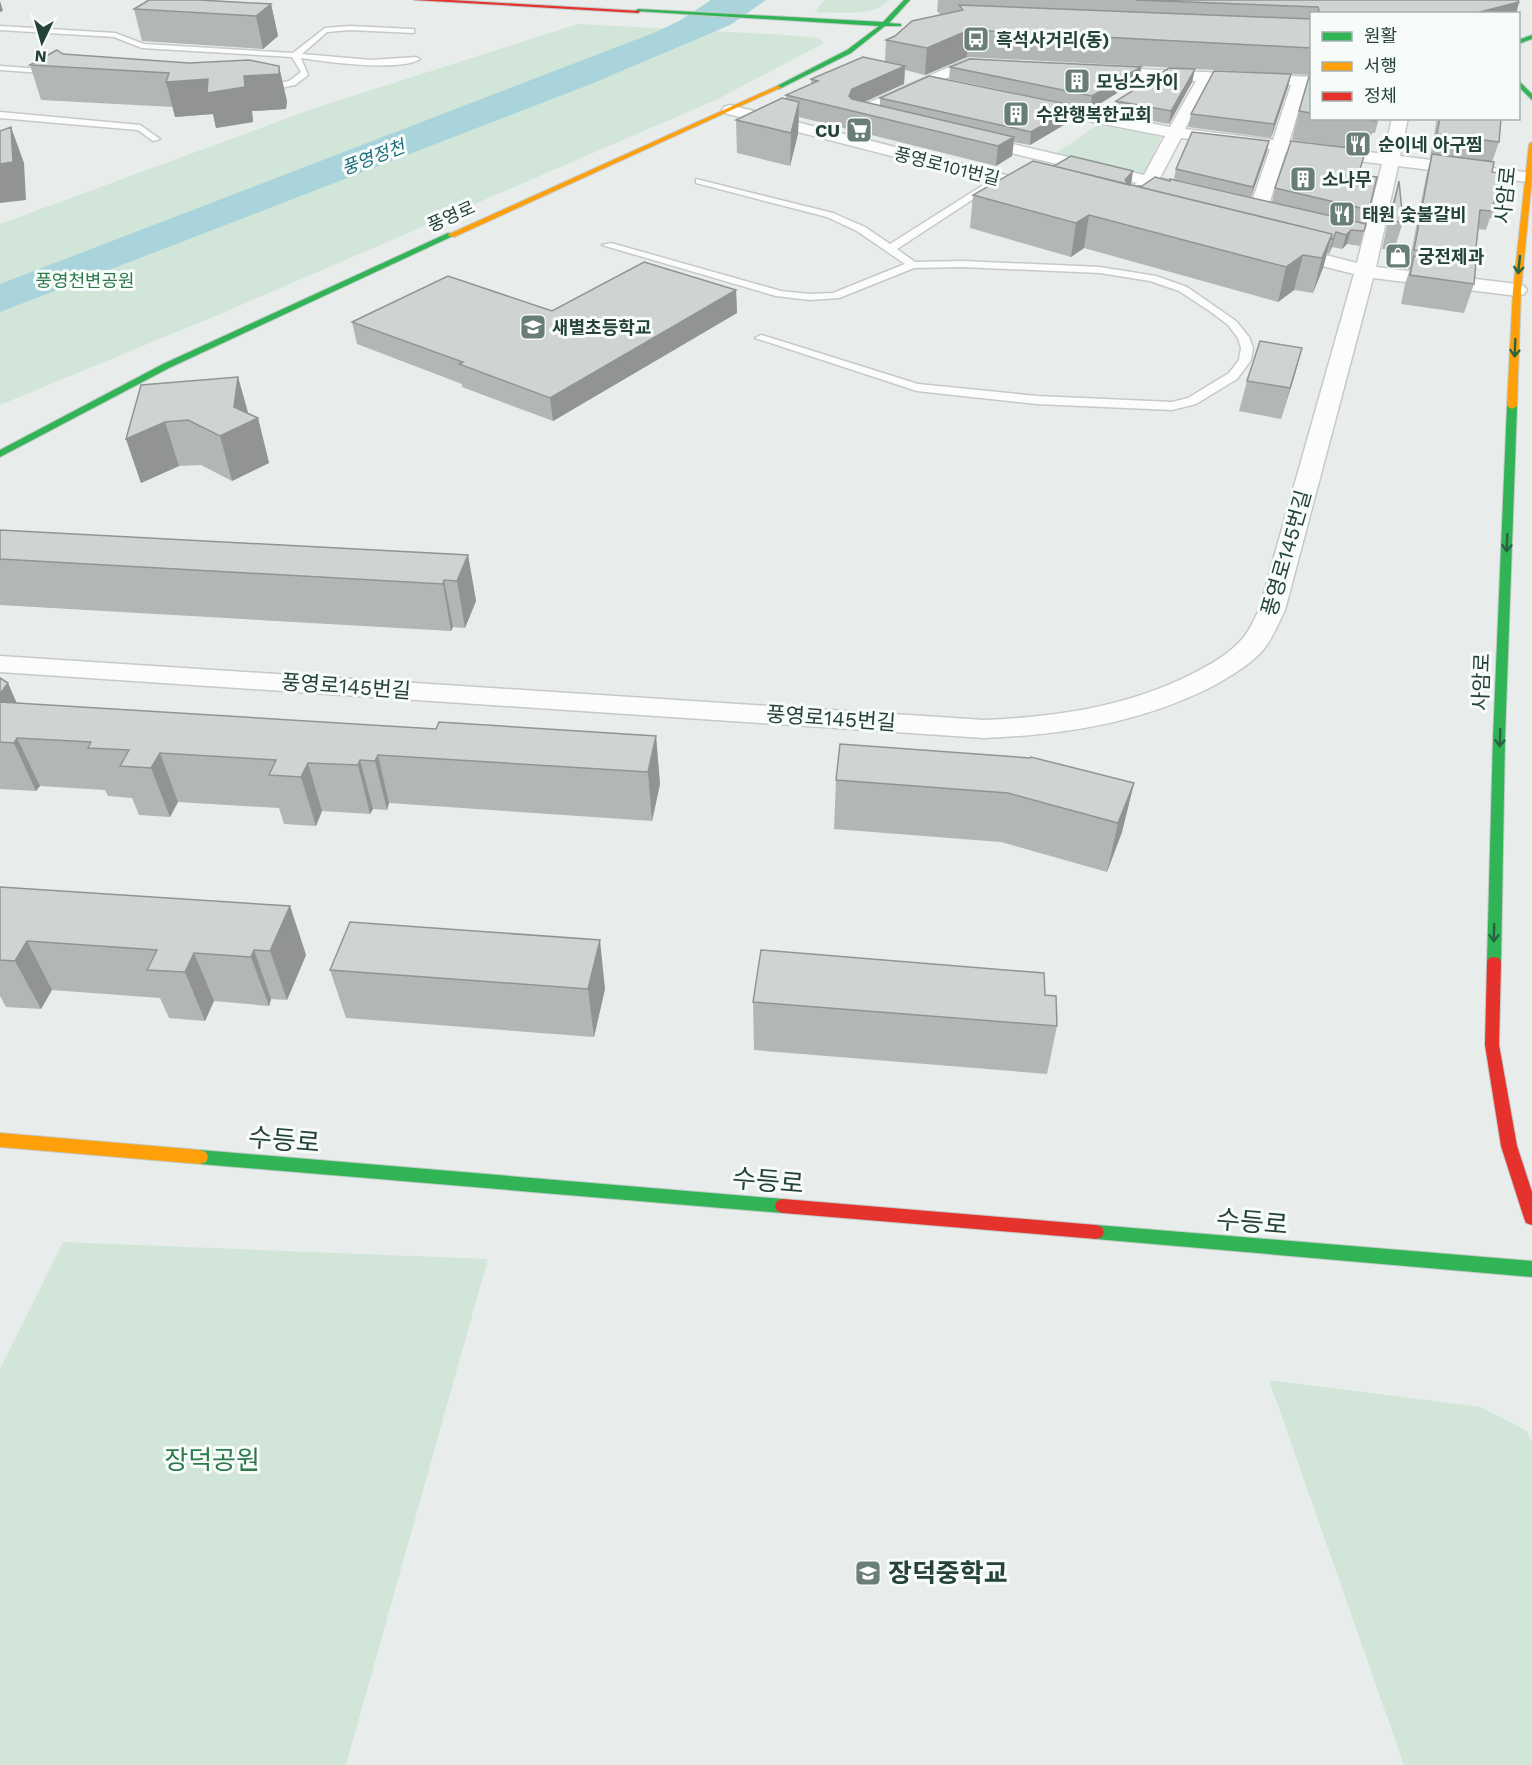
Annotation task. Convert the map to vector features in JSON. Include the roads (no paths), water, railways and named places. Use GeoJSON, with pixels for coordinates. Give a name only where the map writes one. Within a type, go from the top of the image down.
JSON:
{"type":"FeatureCollection","features":[{"type":"Feature","properties":{"kind":"main road"},"geometry":{"type":"LineString","coordinates":[[417,0],[918,26]]}},
{"type":"Feature","properties":{"kind":"main road","name":"풍영로"},"geometry":{"type":"LineString","coordinates":[[0,454],[69,414],[209,344],[834,62],[857,49],[887,25],[907,0]]}},
{"type":"Feature","properties":{"kind":"main road"},"geometry":{"type":"LineString","coordinates":[[1520,84],[1532,98]]}},
{"type":"Feature","properties":{"kind":"main road","name":"사암로"},"geometry":{"type":"LineString","coordinates":[[1532,144],[1517,290],[1499,738],[1492,1045],[1509,1146],[1532,1218]]}},
{"type":"Feature","properties":{"kind":"main road","name":"수등로"},"geometry":{"type":"LineString","coordinates":[[0,1140],[1532,1269]]}},
{"type":"Feature","properties":{"kind":"street"},"geometry":{"type":"LineString","coordinates":[[834,62],[857,67]]}},
{"type":"Feature","properties":{"kind":"street"},"geometry":{"type":"LineString","coordinates":[[903,123],[858,113],[967,63],[1010,66]]}},
{"type":"Feature","properties":{"kind":"street"},"geometry":{"type":"LineString","coordinates":[[1085,70],[1306,82],[1280,145],[1260,207]]}},
{"type":"Feature","properties":{"kind":"street"},"geometry":{"type":"LineString","coordinates":[[1142,87],[1161,75]]}},
{"type":"Feature","properties":{"kind":"street"},"geometry":{"type":"LineString","coordinates":[[902,77],[956,88]]}},
{"type":"Feature","properties":{"kind":"street"},"geometry":{"type":"LineString","coordinates":[[1124,201],[1149,182],[1205,77]]}},
{"type":"Feature","properties":{"kind":"street"},"geometry":{"type":"LineString","coordinates":[[1018,102],[1176,132],[1528,177]]}},
{"type":"Feature","properties":{"kind":"street"},"geometry":{"type":"LineString","coordinates":[[1074,130],[1112,105]]}},
{"type":"Feature","properties":{"kind":"street","name":"풍영로101번길"},"geometry":{"type":"LineString","coordinates":[[730,110],[1062,194]]}},
{"type":"Feature","properties":{"kind":"street","name":"풍영로145번길"},"geometry":{"type":"LineString","coordinates":[[0,664],[984,729],[1045,726],[1123,711],[1165,698],[1221,670],[1254,642],[1272,610],[1364,271],[1369,232],[1399,120]]}},
{"type":"Feature","properties":{"kind":"street"},"geometry":{"type":"LineString","coordinates":[[961,129],[1035,153],[1204,194]]}},
{"type":"Feature","properties":{"kind":"street"},"geometry":{"type":"LineString","coordinates":[[1035,153],[1054,141]]}},
{"type":"Feature","properties":{"kind":"street"},"geometry":{"type":"LineString","coordinates":[[905,155],[926,144]]}},
{"type":"Feature","properties":{"kind":"street"},"geometry":{"type":"LineString","coordinates":[[1262,245],[1364,271],[1517,290]]}},
{"type":"Feature","properties":{"kind":"lane"},"geometry":{"type":"LineString","coordinates":[[0,28],[115,35],[142,46],[393,63],[416,59]]}},
{"type":"Feature","properties":{"kind":"lane"},"geometry":{"type":"LineString","coordinates":[[295,55],[325,30],[350,28],[411,31]]}},
{"type":"Feature","properties":{"kind":"lane"},"geometry":{"type":"LineString","coordinates":[[249,89],[292,83],[305,73],[295,55]]}},
{"type":"Feature","properties":{"kind":"lane"},"geometry":{"type":"LineString","coordinates":[[0,68],[60,72],[67,78]]}},
{"type":"Feature","properties":{"kind":"lane"},"geometry":{"type":"LineString","coordinates":[[0,115],[140,128],[156,139]]}},
{"type":"Feature","properties":{"kind":"lane"},"geometry":{"type":"LineString","coordinates":[[891,248],[999,178]]}},
{"type":"Feature","properties":{"kind":"lane"},"geometry":{"type":"LineString","coordinates":[[699,181],[830,215],[861,229],[913,265]]}},
{"type":"Feature","properties":{"kind":"lane"},"geometry":{"type":"LineString","coordinates":[[607,246],[780,294],[810,297],[835,296],[913,265],[962,264],[1100,270],[1152,278],[1183,290],[1215,310],[1232,323],[1243,337],[1247,348],[1245,360],[1233,376],[1192,401],[1172,406],[1037,400],[917,387],[761,338]]}},
{"type":"Feature","properties":{"kind":"water","name":"풍영정천"},"geometry":{"type":"Polygon","coordinates":[[[711,0],[766,0],[730,25],[591,84],[0,312],[0,284],[656,32],[679,21],[711,0]]]}},
{"type":"Feature","properties":{"kind":"place","name":"흑석사거리(동)"},"geometry":{"type":"Point","coordinates":[976,39]}},
{"type":"Feature","properties":{"kind":"place","name":"모닝스카이"},"geometry":{"type":"Point","coordinates":[1077,81]}},
{"type":"Feature","properties":{"kind":"place","name":"수완행복한교회"},"geometry":{"type":"Point","coordinates":[1016,114]}},
{"type":"Feature","properties":{"kind":"place","name":"CU"},"geometry":{"type":"Point","coordinates":[859,130]}},
{"type":"Feature","properties":{"kind":"place","name":"순이네 아구찜"},"geometry":{"type":"Point","coordinates":[1358,144]}},
{"type":"Feature","properties":{"kind":"place","name":"소나무"},"geometry":{"type":"Point","coordinates":[1303,179]}},
{"type":"Feature","properties":{"kind":"place","name":"태원 숯불갈비"},"geometry":{"type":"Point","coordinates":[1342,214]}},
{"type":"Feature","properties":{"kind":"place","name":"궁전제과"},"geometry":{"type":"Point","coordinates":[1398,256]}},
{"type":"Feature","properties":{"kind":"place","name":"새별초등학교"},"geometry":{"type":"Point","coordinates":[533,327]}},
{"type":"Feature","properties":{"kind":"place","name":"장덕중학교"},"geometry":{"type":"Point","coordinates":[868,1573]}},
{"type":"Feature","properties":{"kind":"park label","name":"풍영천변공원"},"geometry":{"type":"Point","coordinates":[85,280]}},
{"type":"Feature","properties":{"kind":"park label","name":"장덕공원"},"geometry":{"type":"Point","coordinates":[212,1460]}}]}
